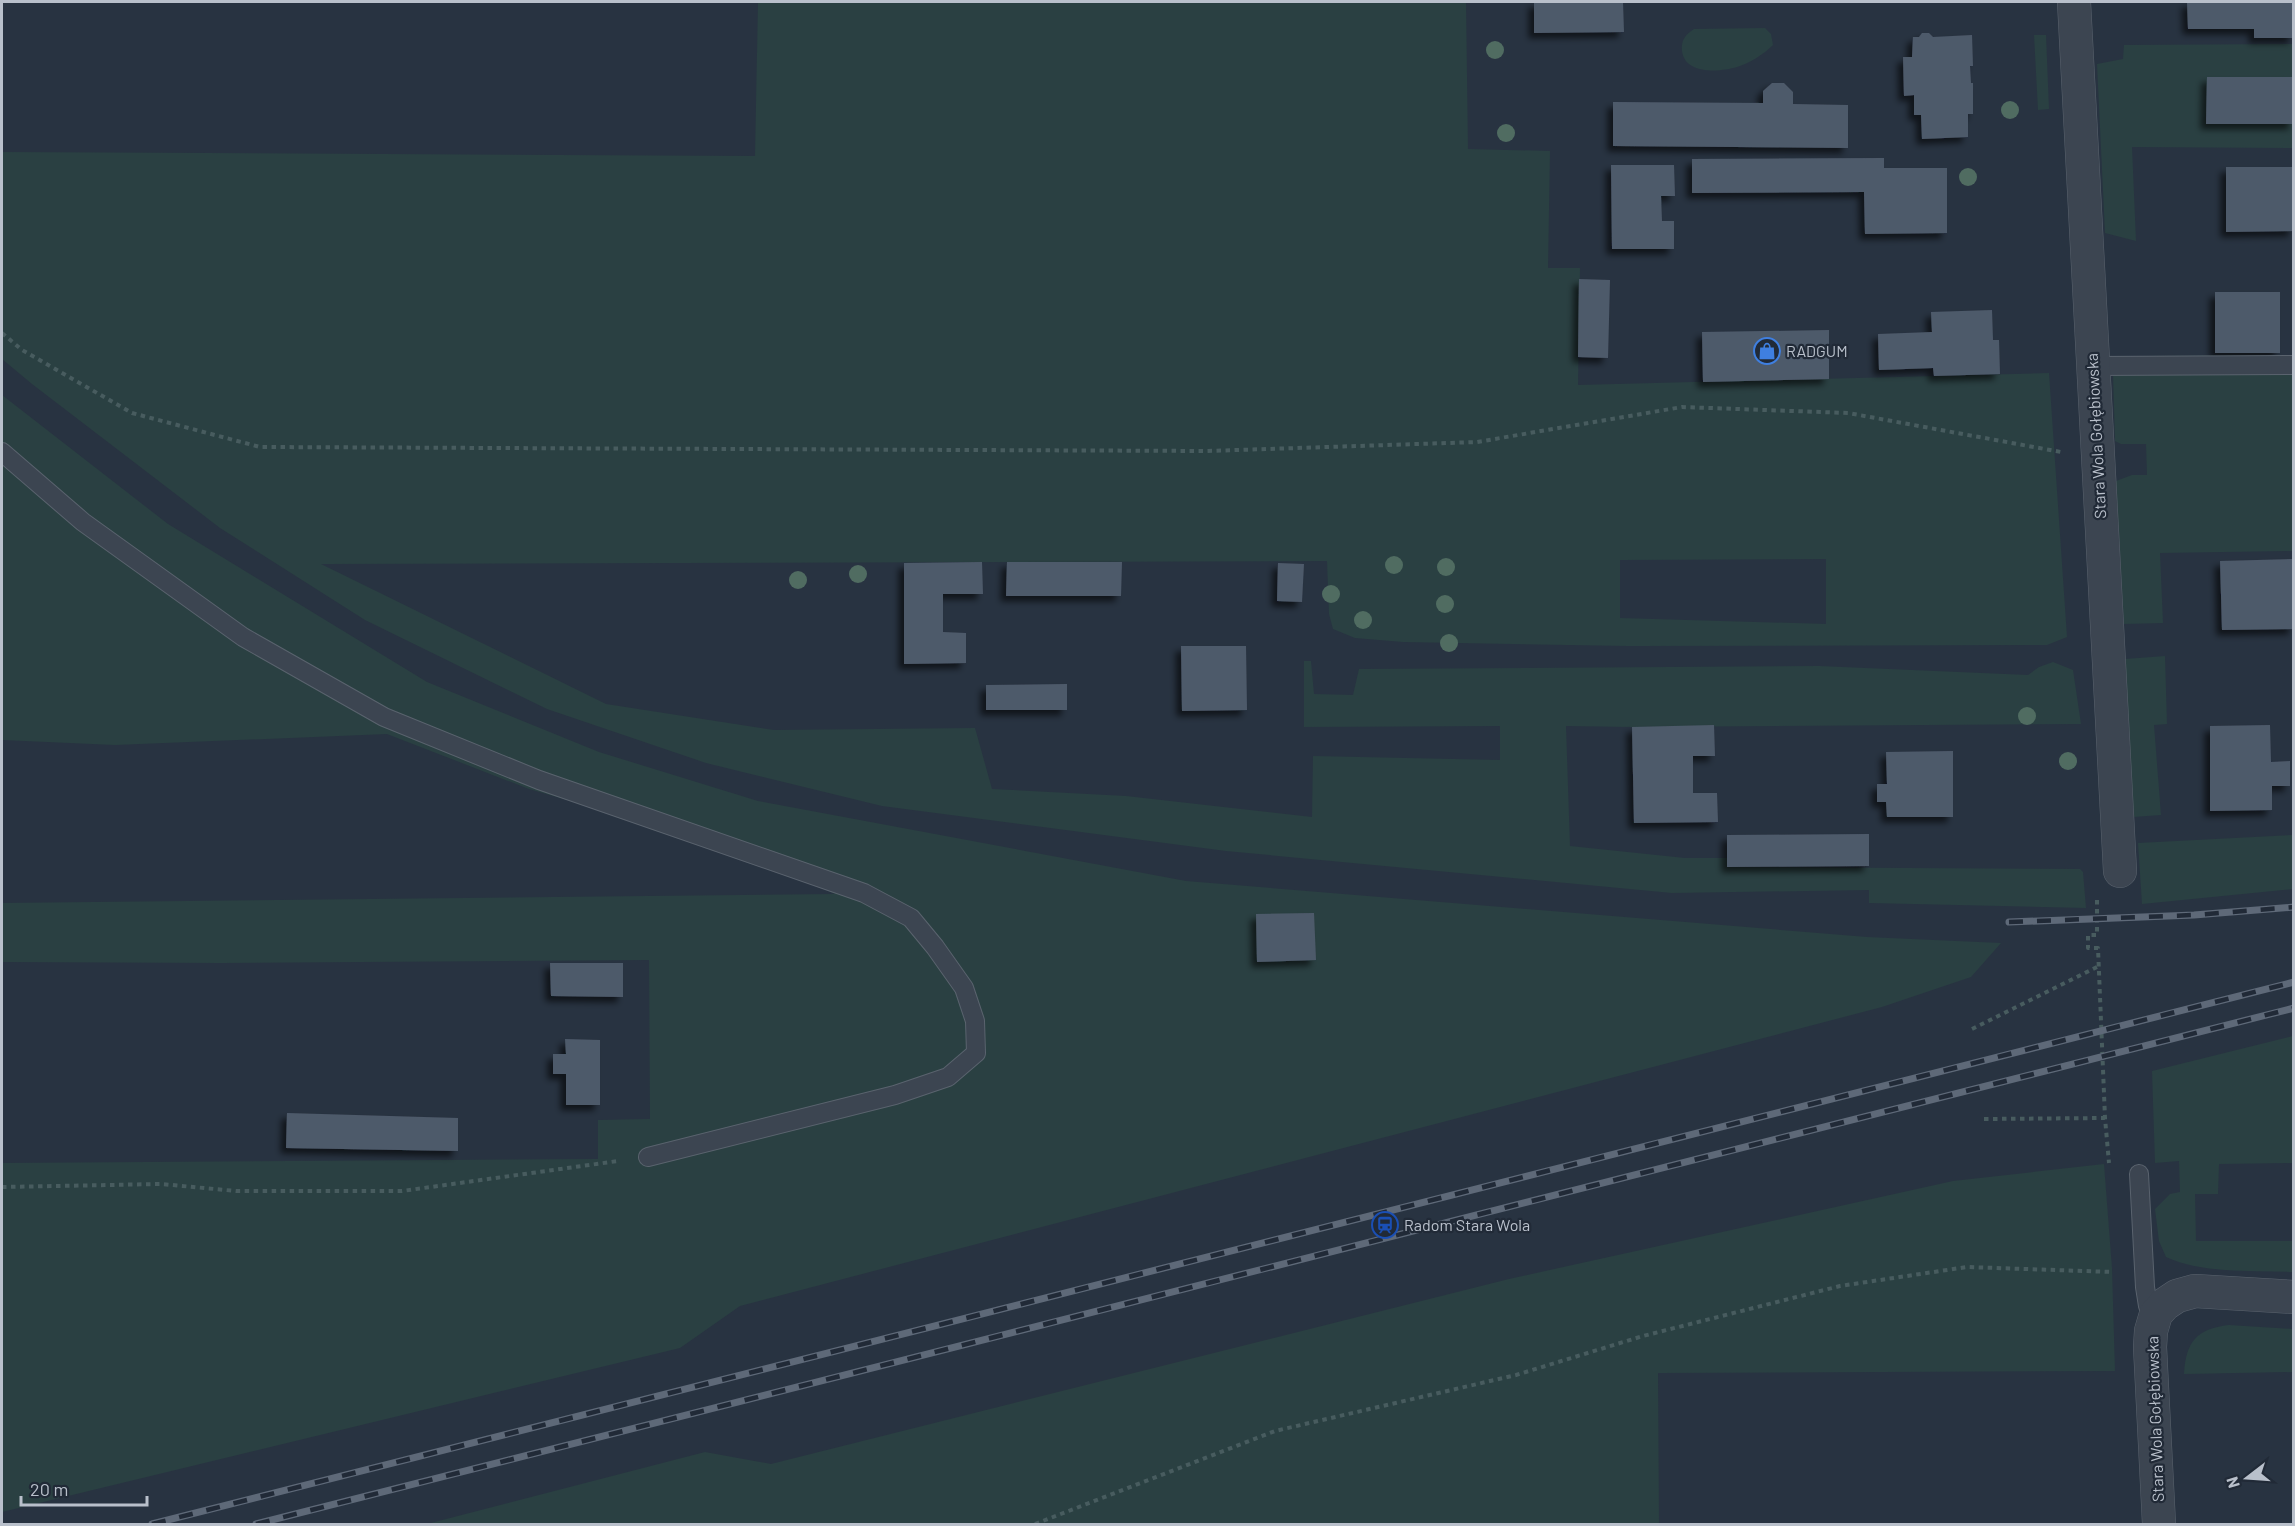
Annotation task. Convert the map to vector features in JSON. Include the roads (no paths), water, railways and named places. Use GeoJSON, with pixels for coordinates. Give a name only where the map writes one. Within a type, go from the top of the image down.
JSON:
{"type":"FeatureCollection","features":[{"type":"Feature","properties":{"kind":"street","name":"Stara Wola Gołębiowska"},"geometry":{"type":"LineString","coordinates":[[2074,2],[2120,871]]}},
{"type":"Feature","properties":{"kind":"street","name":"Stara Wola Gołębiowska"},"geometry":{"type":"LineString","coordinates":[[2159,1524],[2150,1347],[2151,1331],[2156,1314],[2177,1296],[2195,1291],[2294,1297]]}},
{"type":"Feature","properties":{"kind":"lane"},"geometry":{"type":"LineString","coordinates":[[2092,366],[2294,365]]}},
{"type":"Feature","properties":{"kind":"lane"},"geometry":{"type":"LineString","coordinates":[[2,452],[83,522],[243,637],[384,717],[539,780],[864,893],[911,918],[964,988],[975,1021],[976,1053],[948,1077],[895,1095],[648,1157]]}},
{"type":"Feature","properties":{"kind":"lane","name":"Stara Wola Gołębiowska"},"geometry":{"type":"LineString","coordinates":[[2139,1174],[2145,1287],[2148,1306],[2156,1314]]}},
{"type":"Feature","properties":{"kind":"railway"},"geometry":{"type":"LineString","coordinates":[[2009,922],[2194,915],[2294,907]]}},
{"type":"Feature","properties":{"kind":"railway"},"geometry":{"type":"LineString","coordinates":[[152,1524],[2294,982]]}},
{"type":"Feature","properties":{"kind":"railway"},"geometry":{"type":"LineString","coordinates":[[256,1524],[2294,1008]]}},
{"type":"Feature","properties":{"kind":"place","name":"RADGUM"},"geometry":{"type":"Point","coordinates":[1767,351]}},
{"type":"Feature","properties":{"kind":"place","name":"Radom Stara Wola"},"geometry":{"type":"Point","coordinates":[1385,1225]}}]}
